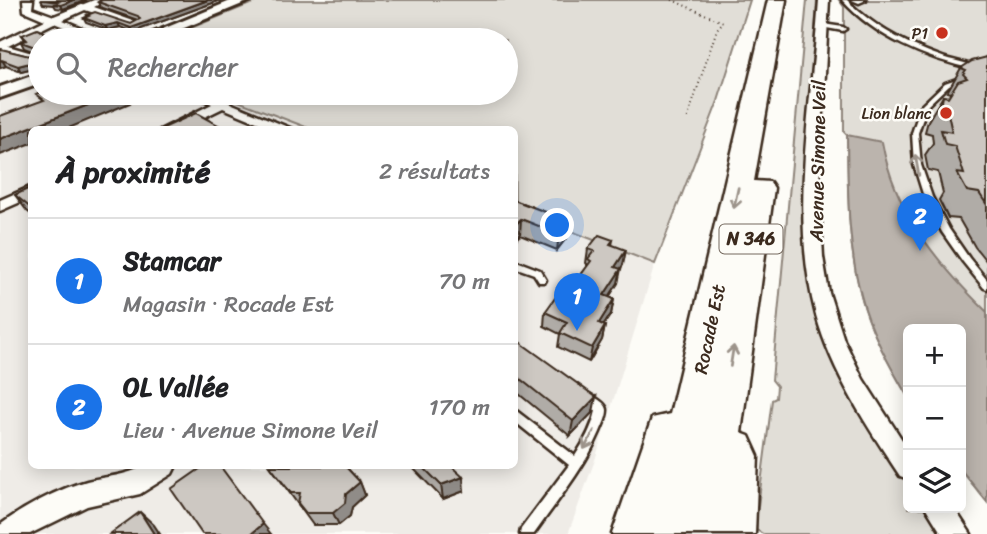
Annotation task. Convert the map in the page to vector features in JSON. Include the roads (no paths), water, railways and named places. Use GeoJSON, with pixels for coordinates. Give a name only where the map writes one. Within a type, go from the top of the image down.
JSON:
{"type":"FeatureCollection","features":[{"type":"Feature","properties":{"kind":"highway","name":"Rocade Est"},"geometry":{"type":"LineString","coordinates":[[666,534],[777,0]]}},
{"type":"Feature","properties":{"kind":"highway","name":"Rocade Est"},"geometry":{"type":"LineString","coordinates":[[703,534],[790,0]]}},
{"type":"Feature","properties":{"kind":"highway"},"geometry":{"type":"LineString","coordinates":[[636,534],[680,389],[699,373]]}},
{"type":"Feature","properties":{"kind":"highway"},"geometry":{"type":"LineString","coordinates":[[721,424],[736,456],[731,534]]}},
{"type":"Feature","properties":{"kind":"street"},"geometry":{"type":"LineString","coordinates":[[28,0],[27,9],[73,28]]}},
{"type":"Feature","properties":{"kind":"street"},"geometry":{"type":"LineString","coordinates":[[174,28],[245,0]]}},
{"type":"Feature","properties":{"kind":"street","name":"Avenue Simone Veil"},"geometry":{"type":"LineString","coordinates":[[824,0],[813,191],[814,238],[821,294],[854,383],[903,460]]}},
{"type":"Feature","properties":{"kind":"street"},"geometry":{"type":"LineString","coordinates":[[35,28],[54,21],[83,3],[99,1]]}},
{"type":"Feature","properties":{"kind":"street"},"geometry":{"type":"LineString","coordinates":[[83,3],[134,23]]}},
{"type":"Feature","properties":{"kind":"street"},"geometry":{"type":"LineString","coordinates":[[0,47],[28,31]]}},
{"type":"Feature","properties":{"kind":"street"},"geometry":{"type":"LineString","coordinates":[[0,47],[28,55]]}},
{"type":"Feature","properties":{"kind":"street"},"geometry":{"type":"LineString","coordinates":[[0,93],[28,82]]}},
{"type":"Feature","properties":{"kind":"street"},"geometry":{"type":"LineString","coordinates":[[174,126],[219,105]]}},
{"type":"Feature","properties":{"kind":"street"},"geometry":{"type":"LineString","coordinates":[[228,105],[279,126]]}},
{"type":"Feature","properties":{"kind":"street"},"geometry":{"type":"LineString","coordinates":[[0,206],[28,193]]}},
{"type":"Feature","properties":{"kind":"street"},"geometry":{"type":"LineString","coordinates":[[9,534],[26,521],[85,494],[140,482],[160,469]]}},
{"type":"Feature","properties":{"kind":"street"},"geometry":{"type":"LineString","coordinates":[[941,513],[958,534]]}},
{"type":"Feature","properties":{"kind":"lane"},"geometry":{"type":"LineString","coordinates":[[844,0],[868,22],[949,62],[987,69]]}},
{"type":"Feature","properties":{"kind":"lane"},"geometry":{"type":"LineString","coordinates":[[823,26],[843,29]]}},
{"type":"Feature","properties":{"kind":"lane"},"geometry":{"type":"LineString","coordinates":[[949,62],[958,78]]}},
{"type":"Feature","properties":{"kind":"lane"},"geometry":{"type":"LineString","coordinates":[[987,69],[958,78],[936,92],[919,117],[915,135],[919,177],[939,221],[974,272],[987,286]]}},
{"type":"Feature","properties":{"kind":"lane"},"geometry":{"type":"LineString","coordinates":[[931,97],[946,102]]}},
{"type":"Feature","properties":{"kind":"lane"},"geometry":{"type":"LineString","coordinates":[[518,265],[537,272],[541,280]]}},
{"type":"Feature","properties":{"kind":"lane"},"geometry":{"type":"LineString","coordinates":[[974,272],[987,273]]}},
{"type":"Feature","properties":{"kind":"lane"},"geometry":{"type":"LineString","coordinates":[[526,534],[576,464],[602,413],[602,409],[577,390]]}},
{"type":"Feature","properties":{"kind":"lane"},"geometry":{"type":"LineString","coordinates":[[518,417],[576,464]]}},
{"type":"Feature","properties":{"kind":"place","name":"P1"},"geometry":{"type":"Point","coordinates":[942,33]}},
{"type":"Feature","properties":{"kind":"place","name":"Lion blanc"},"geometry":{"type":"Point","coordinates":[946,113]}},
{"type":"Feature","properties":{"kind":"place","name":"OL Vallée"},"geometry":{"type":"Point","coordinates":[920,251]}},
{"type":"Feature","properties":{"kind":"place","name":"Stamcar"},"geometry":{"type":"Point","coordinates":[577,331]}}]}
